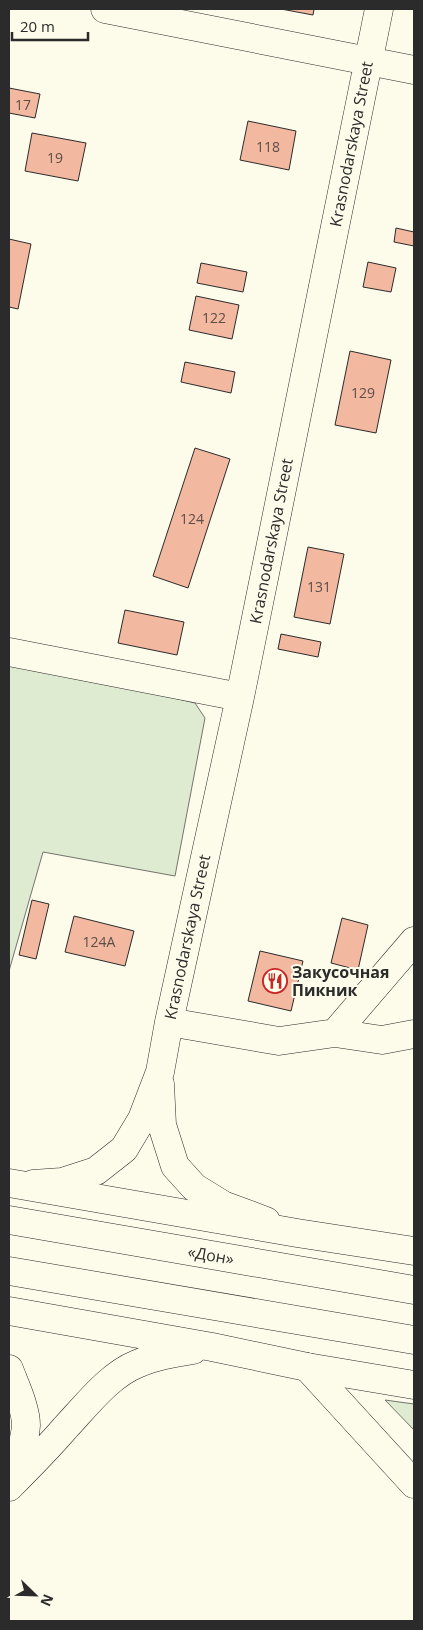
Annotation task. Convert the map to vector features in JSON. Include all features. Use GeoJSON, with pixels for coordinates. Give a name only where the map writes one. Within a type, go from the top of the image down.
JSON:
{"type":"FeatureCollection","features":[{"type":"Feature","properties":{"kind":"main road"},"geometry":{"type":"LineString","coordinates":[[105,9],[414,70]]}},
{"type":"Feature","properties":{"kind":"main road","name":"Krasnodarskaya Street"},"geometry":{"type":"LineString","coordinates":[[160,1072],[169,1022],[240,697],[378,9]]}},
{"type":"Feature","properties":{"kind":"main road"},"geometry":{"type":"LineString","coordinates":[[9,652],[240,697]]}},
{"type":"Feature","properties":{"kind":"main road"},"geometry":{"type":"LineString","coordinates":[[335,1032],[414,941]]}},
{"type":"Feature","properties":{"kind":"main road"},"geometry":{"type":"LineString","coordinates":[[169,1022],[279,1041],[335,1032],[382,1040],[414,1034]]}},
{"type":"Feature","properties":{"kind":"main road"},"geometry":{"type":"LineString","coordinates":[[15,1184],[62,1182],[96,1171],[124,1148],[142,1119],[160,1072]]}},
{"type":"Feature","properties":{"kind":"main road"},"geometry":{"type":"LineString","coordinates":[[160,1072],[162,1125],[175,1166],[194,1187],[224,1205],[297,1233]]}},
{"type":"Feature","properties":{"kind":"main road"},"geometry":{"type":"LineString","coordinates":[[15,1184],[297,1233],[414,1251]]}},
{"type":"Feature","properties":{"kind":"main road","name":"«Дон»"},"geometry":{"type":"LineString","coordinates":[[9,1220],[414,1290]]}},
{"type":"Feature","properties":{"kind":"main road"},"geometry":{"type":"LineString","coordinates":[[9,1271],[414,1340]]}},
{"type":"Feature","properties":{"kind":"main road"},"geometry":{"type":"LineString","coordinates":[[9,1311],[212,1347],[307,1367],[414,1385]]}},
{"type":"Feature","properties":{"kind":"main road"},"geometry":{"type":"LineString","coordinates":[[9,1369],[20,1397],[26,1424],[21,1451],[9,1487],[43,1453],[90,1400],[116,1377],[135,1364],[165,1355],[212,1347]]}},
{"type":"Feature","properties":{"kind":"main road"},"geometry":{"type":"LineString","coordinates":[[307,1367],[414,1484]]}},
{"type":"Feature","properties":{"kind":"green space"},"geometry":{"type":"Polygon","coordinates":[[[9,662],[95,678],[195,703],[205,718],[175,876],[43,852],[9,971],[9,662]]]}},
{"type":"Feature","properties":{"kind":"green space"},"geometry":{"type":"Polygon","coordinates":[[[385,1400],[414,1404],[414,1430],[385,1400]]]}},
{"type":"Feature","properties":{"kind":"building"},"geometry":{"type":"Polygon","coordinates":[[[281,9],[314,9],[313,15],[281,9]]]}},
{"type":"Feature","properties":{"kind":"building"},"geometry":{"type":"Polygon","coordinates":[[[9,88],[40,94],[35,118],[9,113],[9,88]]]}},
{"type":"Feature","properties":{"kind":"building"},"geometry":{"type":"Polygon","coordinates":[[[248,121],[296,131],[289,170],[240,160],[248,121]]]}},
{"type":"Feature","properties":{"kind":"building"},"geometry":{"type":"Polygon","coordinates":[[[32,133],[86,143],[78,181],[25,171],[32,133]]]}},
{"type":"Feature","properties":{"kind":"building"},"geometry":{"type":"Polygon","coordinates":[[[396,228],[414,232],[414,246],[394,242],[396,228]]]}},
{"type":"Feature","properties":{"kind":"building"},"geometry":{"type":"Polygon","coordinates":[[[9,239],[31,244],[18,309],[9,307],[9,239]]]}},
{"type":"Feature","properties":{"kind":"building"},"geometry":{"type":"Polygon","coordinates":[[[368,262],[396,268],[391,292],[363,287],[368,262]]]}},
{"type":"Feature","properties":{"kind":"building"},"geometry":{"type":"Polygon","coordinates":[[[201,263],[247,272],[243,292],[197,283],[201,263]]]}},
{"type":"Feature","properties":{"kind":"building"},"geometry":{"type":"Polygon","coordinates":[[[196,296],[239,305],[232,339],[189,330],[196,296]]]}},
{"type":"Feature","properties":{"kind":"building"},"geometry":{"type":"Polygon","coordinates":[[[350,351],[391,360],[376,433],[335,425],[350,351]]]}},
{"type":"Feature","properties":{"kind":"building"},"geometry":{"type":"Polygon","coordinates":[[[185,362],[235,372],[231,393],[181,382],[185,362]]]}},
{"type":"Feature","properties":{"kind":"building"},"geometry":{"type":"Polygon","coordinates":[[[195,448],[230,459],[188,588],[153,576],[195,448]]]}},
{"type":"Feature","properties":{"kind":"building"},"geometry":{"type":"Polygon","coordinates":[[[308,547],[344,554],[330,624],[294,617],[308,547]]]}},
{"type":"Feature","properties":{"kind":"building"},"geometry":{"type":"Polygon","coordinates":[[[125,610],[184,622],[177,655],[118,643],[125,610]]]}},
{"type":"Feature","properties":{"kind":"building"},"geometry":{"type":"Polygon","coordinates":[[[281,634],[321,642],[318,657],[278,649],[281,634]]]}},
{"type":"Feature","properties":{"kind":"building"},"geometry":{"type":"Polygon","coordinates":[[[32,900],[49,904],[36,959],[19,955],[32,900]]]}},
{"type":"Feature","properties":{"kind":"building"},"geometry":{"type":"Polygon","coordinates":[[[74,916],[134,931],[125,966],[65,952],[74,916]]]}},
{"type":"Feature","properties":{"kind":"building"},"geometry":{"type":"Polygon","coordinates":[[[342,918],[368,925],[358,970],[331,963],[342,918]]]}},
{"type":"Feature","properties":{"kind":"building","name":"Закусочная Пикник"},"geometry":{"type":"Polygon","coordinates":[[[260,951],[303,961],[291,1011],[248,1001],[260,951]]]}},
{"type":"Feature","properties":{"kind":"place","name":"Закусочная Пикник"},"geometry":{"type":"Point","coordinates":[275,981]}}]}
